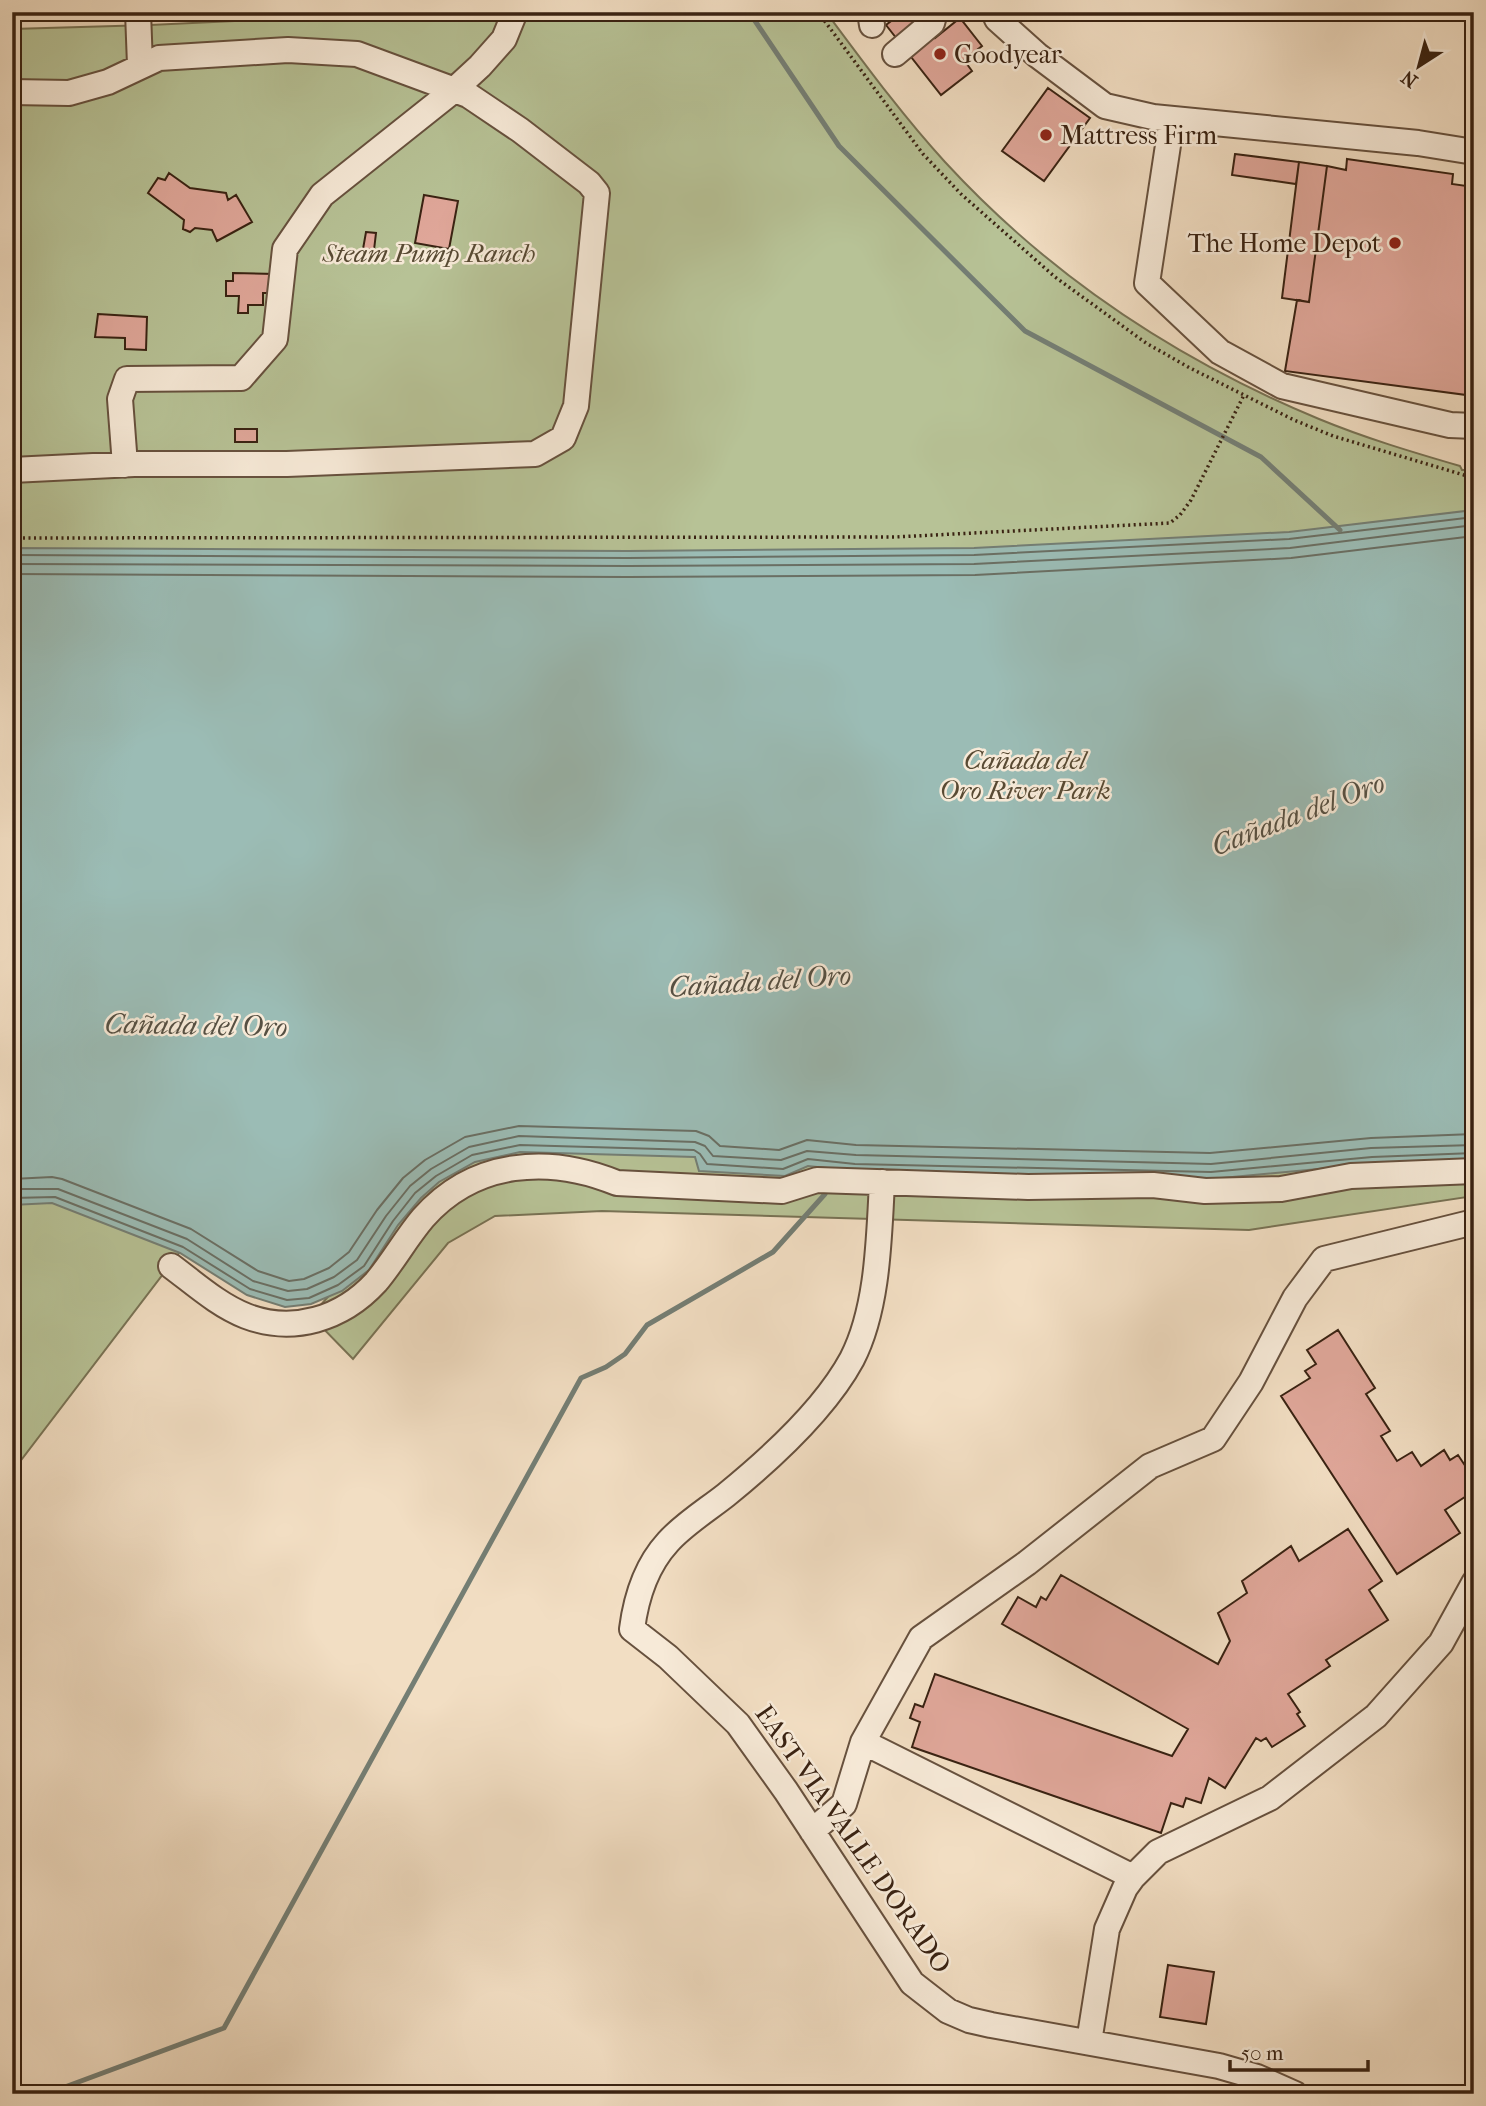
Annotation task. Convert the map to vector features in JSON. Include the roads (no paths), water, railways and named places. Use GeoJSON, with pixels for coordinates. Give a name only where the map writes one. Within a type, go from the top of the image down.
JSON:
{"type":"FeatureCollection","features":[{"type":"Feature","properties":{"kind":"street"},"geometry":{"type":"LineString","coordinates":[[138,12],[140,65]]}},
{"type":"Feature","properties":{"kind":"street"},"geometry":{"type":"LineString","coordinates":[[125,465],[120,399],[127,379],[241,378],[275,339],[285,249],[322,195],[454,90],[480,66],[504,39],[515,12]]}},
{"type":"Feature","properties":{"kind":"street"},"geometry":{"type":"LineString","coordinates":[[895,54],[932,23],[935,12]]}},
{"type":"Feature","properties":{"kind":"street"},"geometry":{"type":"LineString","coordinates":[[994,12],[997,19],[1037,55],[1105,106],[1153,117],[1418,143],[1474,152]]}},
{"type":"Feature","properties":{"kind":"street"},"geometry":{"type":"LineString","coordinates":[[12,92],[69,93],[108,82],[159,58],[288,50],[357,54],[468,95],[520,130],[589,183],[597,193],[576,406],[563,438],[535,454],[287,464],[125,465],[12,470]]}},
{"type":"Feature","properties":{"kind":"street"},"geometry":{"type":"LineString","coordinates":[[1172,119],[1147,283],[1220,352],[1282,386],[1450,425],[1474,426]]}},
{"type":"Feature","properties":{"kind":"street"},"geometry":{"type":"LineString","coordinates":[[171,1266],[220,1302],[246,1316],[269,1322],[305,1323],[324,1318],[360,1297],[376,1282],[423,1218],[439,1203],[475,1179],[498,1170],[520,1166],[572,1168],[617,1183],[782,1191],[817,1180],[1028,1187],[1153,1185],[1193,1190],[1280,1189],[1351,1176],[1474,1171]]}},
{"type":"Feature","properties":{"kind":"street","name":"EAST VIA VALLE DORADO"},"geometry":{"type":"LineString","coordinates":[[882,1182],[868,1317],[852,1359],[819,1408],[746,1479],[668,1542],[649,1570],[636,1602],[632,1629],[679,1667],[738,1724],[786,1791],[912,1983],[932,2000],[969,2020],[1219,2066],[1256,2077],[1295,2094]]}},
{"type":"Feature","properties":{"kind":"street"},"geometry":{"type":"LineString","coordinates":[[812,1831],[844,1804],[863,1742],[921,1638],[1027,1563],[1150,1466],[1213,1439],[1251,1382],[1295,1298],[1324,1259],[1474,1222]]}},
{"type":"Feature","properties":{"kind":"street"},"geometry":{"type":"LineString","coordinates":[[1089,2042],[1107,1929],[1125,1888],[1133,1877],[1158,1852],[1270,1798],[1376,1716],[1441,1643],[1474,1583]]}},
{"type":"Feature","properties":{"kind":"street"},"geometry":{"type":"LineString","coordinates":[[863,1742],[1133,1877]]}},
{"type":"Feature","properties":{"kind":"water","name":"Cañada del Oro River Park"},"geometry":{"type":"Polygon","coordinates":[[[1474,510],[1474,1160],[1372,1164],[1211,1179],[855,1171],[808,1166],[785,1176],[699,1171],[695,1157],[520,1152],[475,1162],[439,1182],[398,1225],[369,1270],[342,1291],[311,1304],[285,1307],[247,1295],[180,1253],[52,1203],[12,1205],[12,548],[628,551],[974,548],[1289,532],[1474,510]]]}},
{"type":"Feature","properties":{"kind":"waterway"},"geometry":{"type":"LineString","coordinates":[[749,12],[839,146],[1025,331],[1261,457],[1340,530]]}},
{"type":"Feature","properties":{"kind":"waterway"},"geometry":{"type":"LineString","coordinates":[[46,2094],[224,2028],[581,1378],[606,1367],[625,1354],[647,1325],[773,1252],[825,1194]]}},
{"type":"Feature","properties":{"kind":"place","name":"Goodyear"},"geometry":{"type":"Point","coordinates":[940,54]}},
{"type":"Feature","properties":{"kind":"place","name":"Mattress Firm"},"geometry":{"type":"Point","coordinates":[1046,135]}},
{"type":"Feature","properties":{"kind":"place","name":"The Home Depot"},"geometry":{"type":"Point","coordinates":[1395,243]}},
{"type":"Feature","properties":{"kind":"park label","name":"Steam Pump Ranch"},"geometry":{"type":"Point","coordinates":[429,253]}},
{"type":"Feature","properties":{"kind":"water label","name":"Cañada del Oro"},"geometry":{"type":"Point","coordinates":[1298,814]}},
{"type":"Feature","properties":{"kind":"water label","name":"Cañada del Oro"},"geometry":{"type":"Point","coordinates":[760,981]}},
{"type":"Feature","properties":{"kind":"water label","name":"Cañada del Oro"},"geometry":{"type":"Point","coordinates":[196,1025]}}]}
